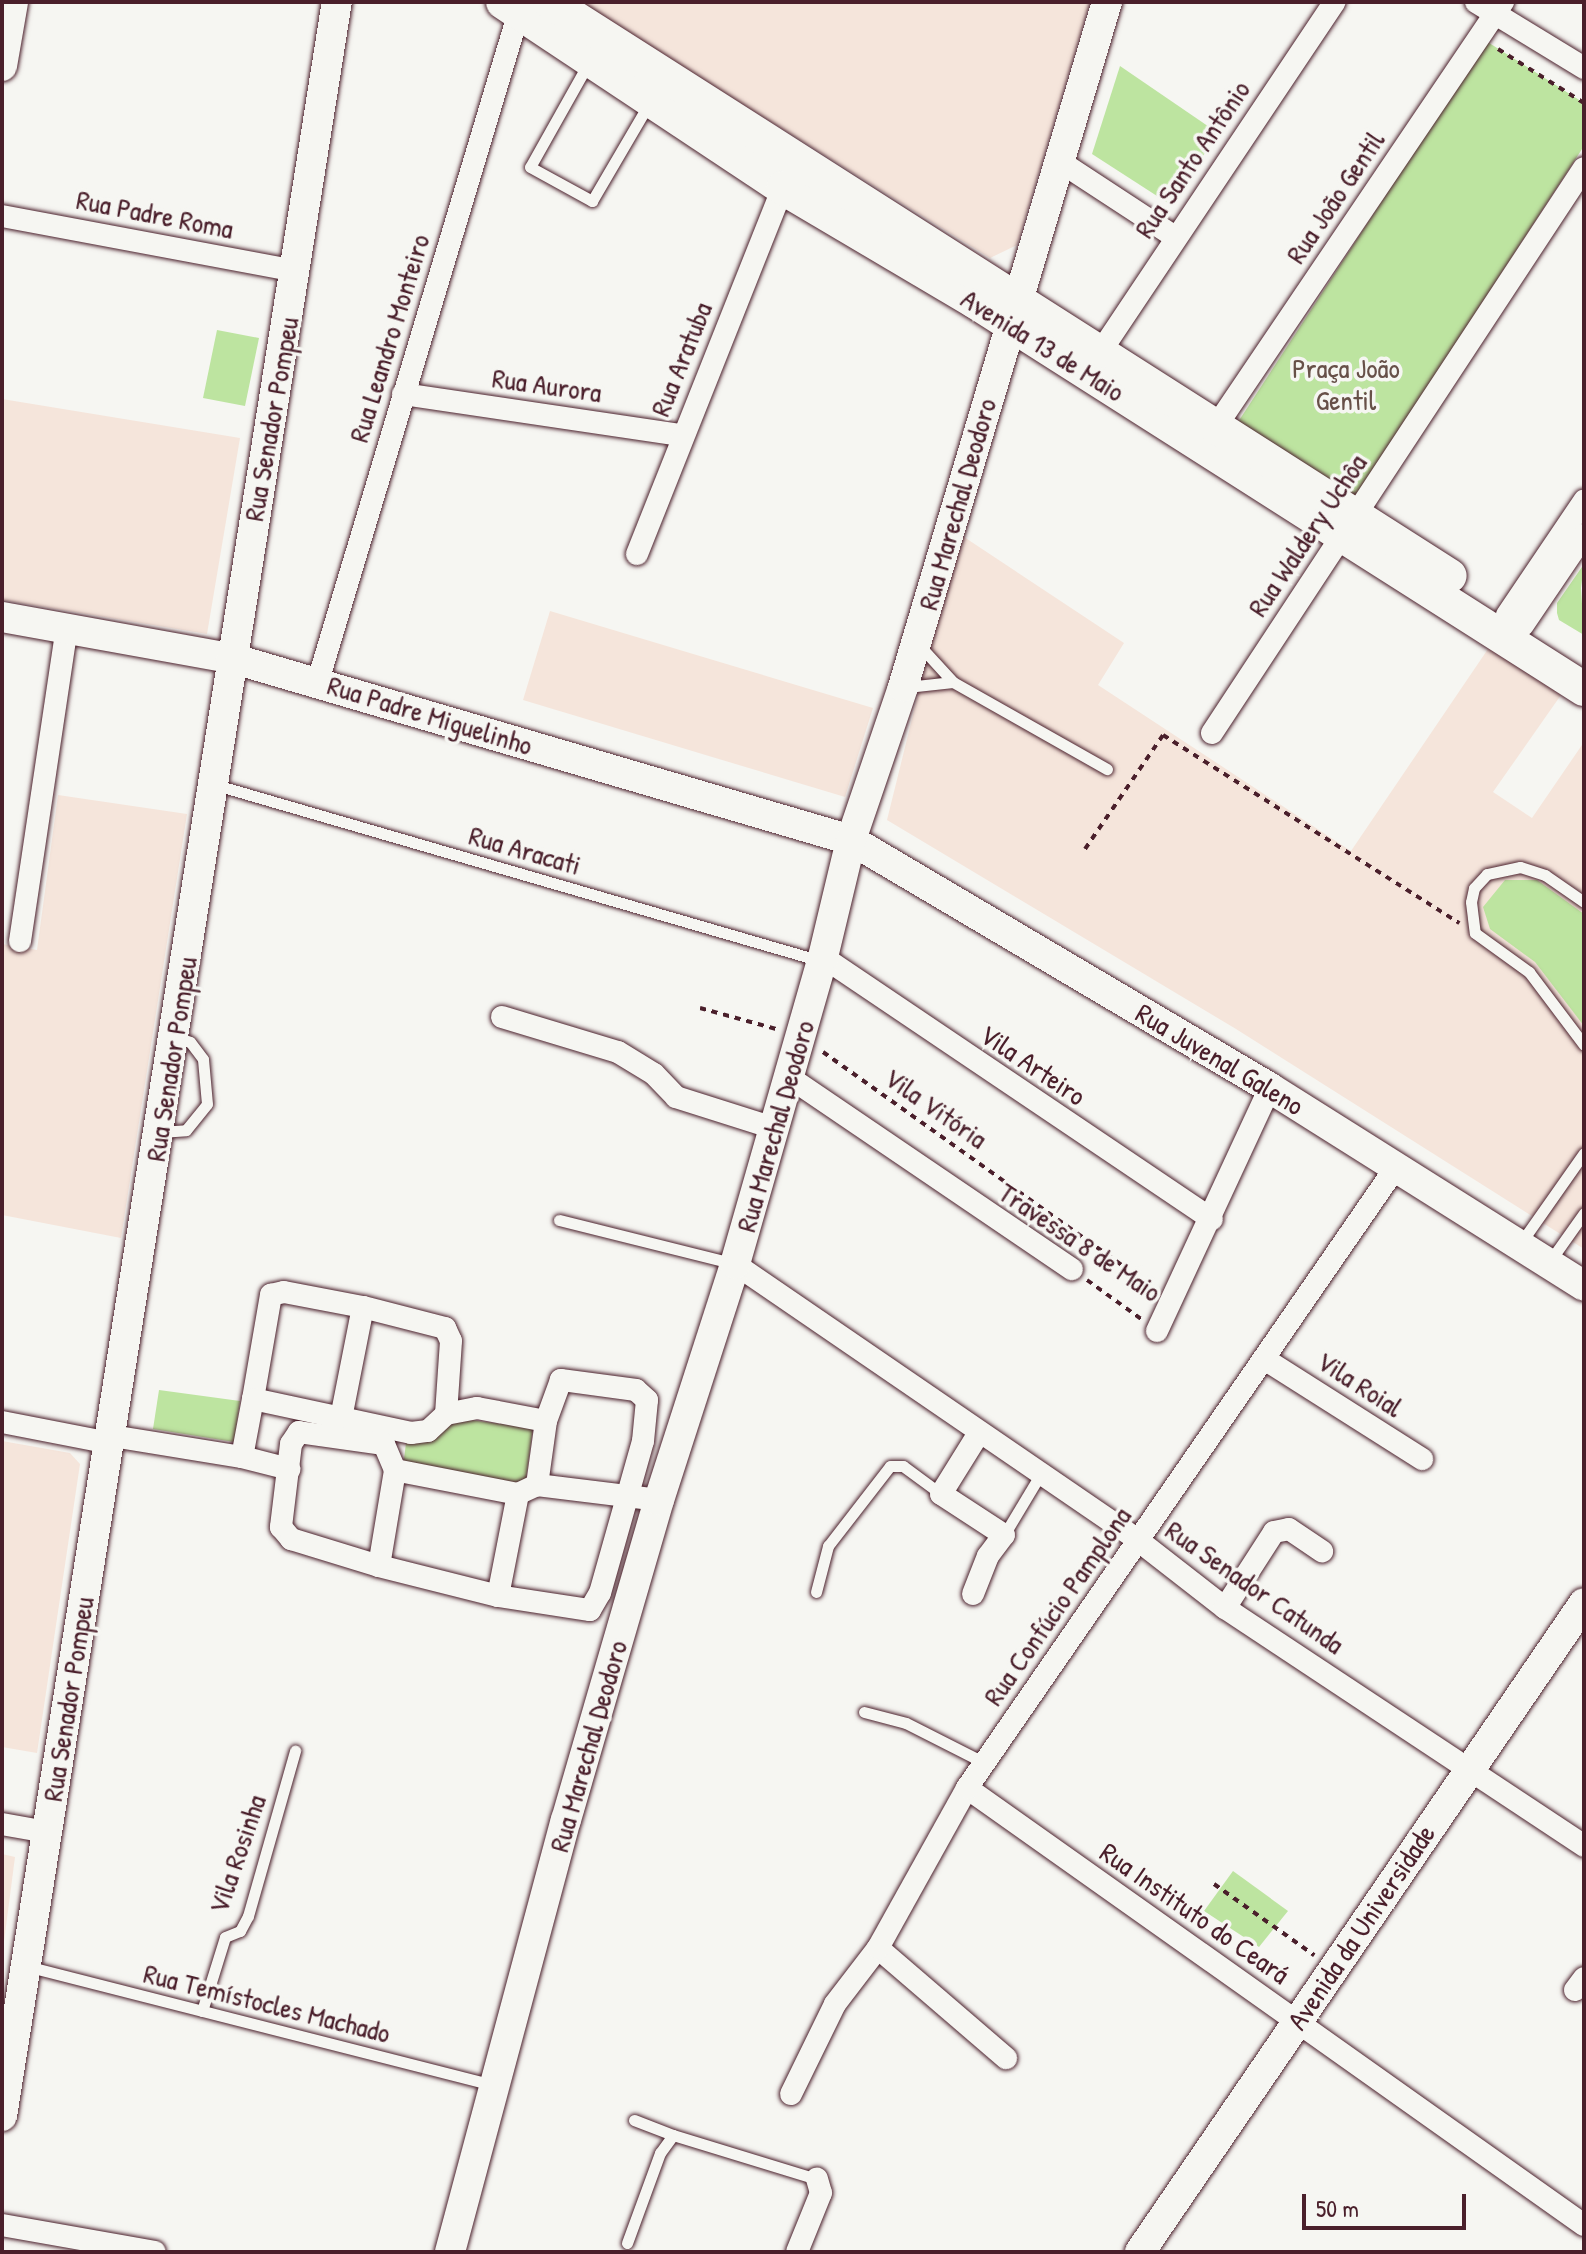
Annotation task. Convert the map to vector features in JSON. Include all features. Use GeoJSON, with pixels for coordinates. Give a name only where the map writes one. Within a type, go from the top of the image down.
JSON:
{"type":"FeatureCollection","features":[{"type":"Feature","properties":{"kind":"main road","name":"Avenida 13 de Maio"},"geometry":{"type":"LineString","coordinates":[[524,5],[591,58],[653,97],[783,188],[1013,310],[1101,351],[1217,425],[1350,524],[1584,689]]}},
{"type":"Feature","properties":{"kind":"main road","name":"Avenida 13 de Maio"},"geometry":{"type":"LineString","coordinates":[[524,5],[1350,524],[1584,664]]}},
{"type":"Feature","properties":{"kind":"street"},"geometry":{"type":"LineString","coordinates":[[2,66],[13,2]]}},
{"type":"Feature","properties":{"kind":"street","name":"Rua Senador Pompeu"},"geometry":{"type":"LineString","coordinates":[[2,2116],[337,2]]}},
{"type":"Feature","properties":{"kind":"street","name":"Rua Marechal Deodoro"},"geometry":{"type":"LineString","coordinates":[[450,2252],[496,2086],[644,1497],[735,1264],[789,1077],[793,1034],[823,959],[851,840],[917,642],[1013,310],[1107,2]]}},
{"type":"Feature","properties":{"kind":"street","name":"Rua Santo Antônio"},"geometry":{"type":"LineString","coordinates":[[1101,351],[1335,2]]}},
{"type":"Feature","properties":{"kind":"street","name":"Rua Leandro Monteiro"},"geometry":{"type":"LineString","coordinates":[[318,681],[524,5]]}},
{"type":"Feature","properties":{"kind":"street"},"geometry":{"type":"LineString","coordinates":[[1491,6],[1584,68]]}},
{"type":"Feature","properties":{"kind":"street","name":"Rua João Gentil"},"geometry":{"type":"LineString","coordinates":[[1217,425],[1491,6]]}},
{"type":"Feature","properties":{"kind":"street"},"geometry":{"type":"LineString","coordinates":[[1059,161],[1175,237]]}},
{"type":"Feature","properties":{"kind":"street","name":"Rua Waldery Uchôa"},"geometry":{"type":"LineString","coordinates":[[1212,733],[1584,168]]}},
{"type":"Feature","properties":{"kind":"street","name":"Rua Aratuba"},"geometry":{"type":"LineString","coordinates":[[637,554],[783,188]]}},
{"type":"Feature","properties":{"kind":"street","name":"Rua Padre Roma"},"geometry":{"type":"LineString","coordinates":[[2,216],[296,271]]}},
{"type":"Feature","properties":{"kind":"street","name":"Rua Aurora"},"geometry":{"type":"LineString","coordinates":[[403,394],[682,435]]}},
{"type":"Feature","properties":{"kind":"street"},"geometry":{"type":"LineString","coordinates":[[1515,620],[1584,501]]}},
{"type":"Feature","properties":{"kind":"street"},"geometry":{"type":"LineString","coordinates":[[1515,620],[1584,535]]}},
{"type":"Feature","properties":{"kind":"street","name":"Rua Padre Miguelinho"},"geometry":{"type":"LineString","coordinates":[[2,617],[231,658],[318,681],[851,840]]}},
{"type":"Feature","properties":{"kind":"street"},"geometry":{"type":"LineString","coordinates":[[20,941],[67,628]]}},
{"type":"Feature","properties":{"kind":"street","name":"Rua Juvenal Galeno"},"geometry":{"type":"LineString","coordinates":[[851,840],[1270,1088],[1584,1286]]}},
{"type":"Feature","properties":{"kind":"street","name":"Vila Arteiro"},"geometry":{"type":"LineString","coordinates":[[823,959],[1212,1219]]}},
{"type":"Feature","properties":{"kind":"street"},"geometry":{"type":"LineString","coordinates":[[502,1017],[618,1052],[654,1074],[676,1097],[774,1128]]}},
{"type":"Feature","properties":{"kind":"street","name":"Travessa 8 de Maio"},"geometry":{"type":"LineString","coordinates":[[789,1077],[1072,1269]]}},
{"type":"Feature","properties":{"kind":"street","name":"Travessa 8 de Maio"},"geometry":{"type":"LineString","coordinates":[[1157,1331],[1212,1219],[1270,1088]]}},
{"type":"Feature","properties":{"kind":"street","name":"Rua Confúcio Pamplona"},"geometry":{"type":"LineString","coordinates":[[791,2094],[835,2004],[878,1948],[967,1788],[1266,1360],[1396,1167]]}},
{"type":"Feature","properties":{"kind":"street","name":"Rua Senador Catunda"},"geometry":{"type":"LineString","coordinates":[[735,1264],[1139,1541],[1225,1608],[1584,1846]]}},
{"type":"Feature","properties":{"kind":"street"},"geometry":{"type":"LineString","coordinates":[[242,1457],[271,1295],[284,1292],[363,1307],[445,1328],[451,1341],[446,1414]]}},
{"type":"Feature","properties":{"kind":"street"},"geometry":{"type":"LineString","coordinates":[[341,1418],[363,1307]]}},
{"type":"Feature","properties":{"kind":"street","name":"Vila Roial"},"geometry":{"type":"LineString","coordinates":[[1266,1360],[1422,1459]]}},
{"type":"Feature","properties":{"kind":"street"},"geometry":{"type":"LineString","coordinates":[[379,1566],[395,1470],[384,1444],[299,1432],[291,1444],[281,1519],[284,1534],[379,1566],[498,1596],[590,1610],[644,1497],[649,1410],[643,1393],[561,1380],[546,1421],[498,1596]]}},
{"type":"Feature","properties":{"kind":"street"},"geometry":{"type":"LineString","coordinates":[[253,1399],[411,1433],[428,1431],[446,1414],[477,1408],[546,1421]]}},
{"type":"Feature","properties":{"kind":"street"},"geometry":{"type":"LineString","coordinates":[[2,1422],[242,1457],[289,1469]]}},
{"type":"Feature","properties":{"kind":"street"},"geometry":{"type":"LineString","coordinates":[[973,1594],[988,1556],[1004,1535],[941,1494],[979,1433]]}},
{"type":"Feature","properties":{"kind":"street"},"geometry":{"type":"LineString","coordinates":[[395,1470],[528,1489],[644,1497]]}},
{"type":"Feature","properties":{"kind":"street"},"geometry":{"type":"LineString","coordinates":[[1225,1608],[1274,1532],[1289,1529],[1322,1551]]}},
{"type":"Feature","properties":{"kind":"street","name":"Avenida da Universidade"},"geometry":{"type":"LineString","coordinates":[[1140,2252],[1584,1603]]}},
{"type":"Feature","properties":{"kind":"street","name":"Rua Instituto do Ceará"},"geometry":{"type":"LineString","coordinates":[[967,1788],[1584,2225]]}},
{"type":"Feature","properties":{"kind":"street"},"geometry":{"type":"LineString","coordinates":[[2,1824],[47,1832]]}},
{"type":"Feature","properties":{"kind":"street"},"geometry":{"type":"LineString","coordinates":[[878,1948],[1006,2058]]}},
{"type":"Feature","properties":{"kind":"street"},"geometry":{"type":"LineString","coordinates":[[797,2252],[821,2193],[817,2179]]}},
{"type":"Feature","properties":{"kind":"street"},"geometry":{"type":"LineString","coordinates":[[2,2225],[96,2247],[155,2252]]}},
{"type":"Feature","properties":{"kind":"lane"},"geometry":{"type":"LineString","coordinates":[[591,58],[530,167],[592,201],[653,97]]}},
{"type":"Feature","properties":{"kind":"lane"},"geometry":{"type":"LineString","coordinates":[[917,642],[953,682],[1107,769]]}},
{"type":"Feature","properties":{"kind":"lane"},"geometry":{"type":"LineString","coordinates":[[903,687],[953,682]]}},
{"type":"Feature","properties":{"kind":"lane","name":"Rua Aracati"},"geometry":{"type":"LineString","coordinates":[[215,785],[823,959]]}},
{"type":"Feature","properties":{"kind":"lane"},"geometry":{"type":"LineString","coordinates":[[1584,902],[1545,875],[1503,868],[1487,874],[1474,888],[1475,933],[1529,972],[1584,1045]]}},
{"type":"Feature","properties":{"kind":"lane"},"geometry":{"type":"LineString","coordinates":[[160,1132],[186,1130],[202,1114],[209,1093],[199,1051],[174,1036]]}},
{"type":"Feature","properties":{"kind":"lane"},"geometry":{"type":"LineString","coordinates":[[1519,1244],[1584,1153]]}},
{"type":"Feature","properties":{"kind":"lane"},"geometry":{"type":"LineString","coordinates":[[1549,1263],[1584,1213]]}},
{"type":"Feature","properties":{"kind":"lane"},"geometry":{"type":"LineString","coordinates":[[559,1220],[735,1264]]}},
{"type":"Feature","properties":{"kind":"lane"},"geometry":{"type":"LineString","coordinates":[[816,1592],[828,1546],[890,1466],[903,1466],[941,1494]]}},
{"type":"Feature","properties":{"kind":"lane"},"geometry":{"type":"LineString","coordinates":[[1004,1535],[1040,1475]]}},
{"type":"Feature","properties":{"kind":"lane"},"geometry":{"type":"LineString","coordinates":[[864,1712],[906,1723],[985,1763]]}},
{"type":"Feature","properties":{"kind":"lane","name":"Vila Rosinha"},"geometry":{"type":"LineString","coordinates":[[202,2011],[225,1937],[240,1931],[248,1916],[295,1751]]}},
{"type":"Feature","properties":{"kind":"lane","name":"Rua Temístocles Machado"},"geometry":{"type":"LineString","coordinates":[[25,1966],[496,2086]]}},
{"type":"Feature","properties":{"kind":"lane"},"geometry":{"type":"LineString","coordinates":[[634,2120],[817,2179]]}},
{"type":"Feature","properties":{"kind":"lane"},"geometry":{"type":"LineString","coordinates":[[627,2243],[660,2153],[673,2135]]}},
{"type":"Feature","properties":{"kind":"path"},"geometry":{"type":"LineString","coordinates":[[1486,41],[1584,103]]}},
{"type":"Feature","properties":{"kind":"path"},"geometry":{"type":"LineString","coordinates":[[1085,849],[1163,735],[1475,933]]}},
{"type":"Feature","properties":{"kind":"path","name":"Vila Vitória"},"geometry":{"type":"LineString","coordinates":[[700,1008],[793,1034],[1127,1269]]}},
{"type":"Feature","properties":{"kind":"path","name":"Travessa 8 de Maio"},"geometry":{"type":"LineString","coordinates":[[1072,1269],[1157,1331]]}},
{"type":"Feature","properties":{"kind":"path"},"geometry":{"type":"LineString","coordinates":[[1214,1884],[1314,1955]]}},
{"type":"Feature","properties":{"kind":"shaded area"},"geometry":{"type":"Polygon","coordinates":[[[578,2],[1090,2],[1017,245],[990,258],[578,2]]]}},
{"type":"Feature","properties":{"kind":"shaded area"},"geometry":{"type":"Polygon","coordinates":[[[2,399],[240,438],[207,634],[2,600],[2,399]]]}},
{"type":"Feature","properties":{"kind":"shaded area"},"geometry":{"type":"Polygon","coordinates":[[[958,533],[1124,643],[1098,685],[1351,851],[1490,646],[1561,695],[1493,792],[1532,818],[1584,742],[1584,1249],[1236,1029],[887,820],[958,533]]]}},
{"type":"Feature","properties":{"kind":"shaded area"},"geometry":{"type":"Polygon","coordinates":[[[550,611],[873,708],[845,797],[523,700],[550,611]]]}},
{"type":"Feature","properties":{"kind":"shaded area"},"geometry":{"type":"Polygon","coordinates":[[[58,795],[187,814],[121,1238],[2,1215],[2,944],[37,950],[58,795]]]}},
{"type":"Feature","properties":{"kind":"shaded area"},"geometry":{"type":"Polygon","coordinates":[[[2,1441],[70,1453],[80,1464],[37,1753],[2,1747],[2,1441]]]}},
{"type":"Feature","properties":{"kind":"shaded area"},"geometry":{"type":"Polygon","coordinates":[[[2,1854],[15,1857],[2,1957],[2,1854]]]}},
{"type":"Feature","properties":{"kind":"green space","name":"Praça João Gentil"},"geometry":{"type":"Polygon","coordinates":[[[1486,41],[1584,103],[1584,146],[1355,498],[1238,422],[1486,41]]]}},
{"type":"Feature","properties":{"kind":"green space"},"geometry":{"type":"Polygon","coordinates":[[[1120,66],[1218,133],[1171,205],[1092,154],[1120,66]]]}},
{"type":"Feature","properties":{"kind":"green space"},"geometry":{"type":"Polygon","coordinates":[[[217,330],[259,338],[245,406],[203,398],[217,330]]]}},
{"type":"Feature","properties":{"kind":"green space"},"geometry":{"type":"Polygon","coordinates":[[[1584,564],[1581,588],[1584,635],[1559,620],[1557,603],[1584,564]]]}},
{"type":"Feature","properties":{"kind":"green space"},"geometry":{"type":"Polygon","coordinates":[[[1505,880],[1537,880],[1584,914],[1584,1026],[1535,962],[1490,929],[1483,907],[1505,880]]]}},
{"type":"Feature","properties":{"kind":"green space"},"geometry":{"type":"Polygon","coordinates":[[[159,1390],[240,1401],[234,1442],[153,1429],[159,1390]]]}},
{"type":"Feature","properties":{"kind":"green space"},"geometry":{"type":"Polygon","coordinates":[[[454,1418],[533,1428],[525,1486],[403,1467],[406,1443],[454,1418]]]}},
{"type":"Feature","properties":{"kind":"green space"},"geometry":{"type":"Polygon","coordinates":[[[1233,1871],[1288,1911],[1259,1947],[1204,1911],[1233,1871]]]}}]}
